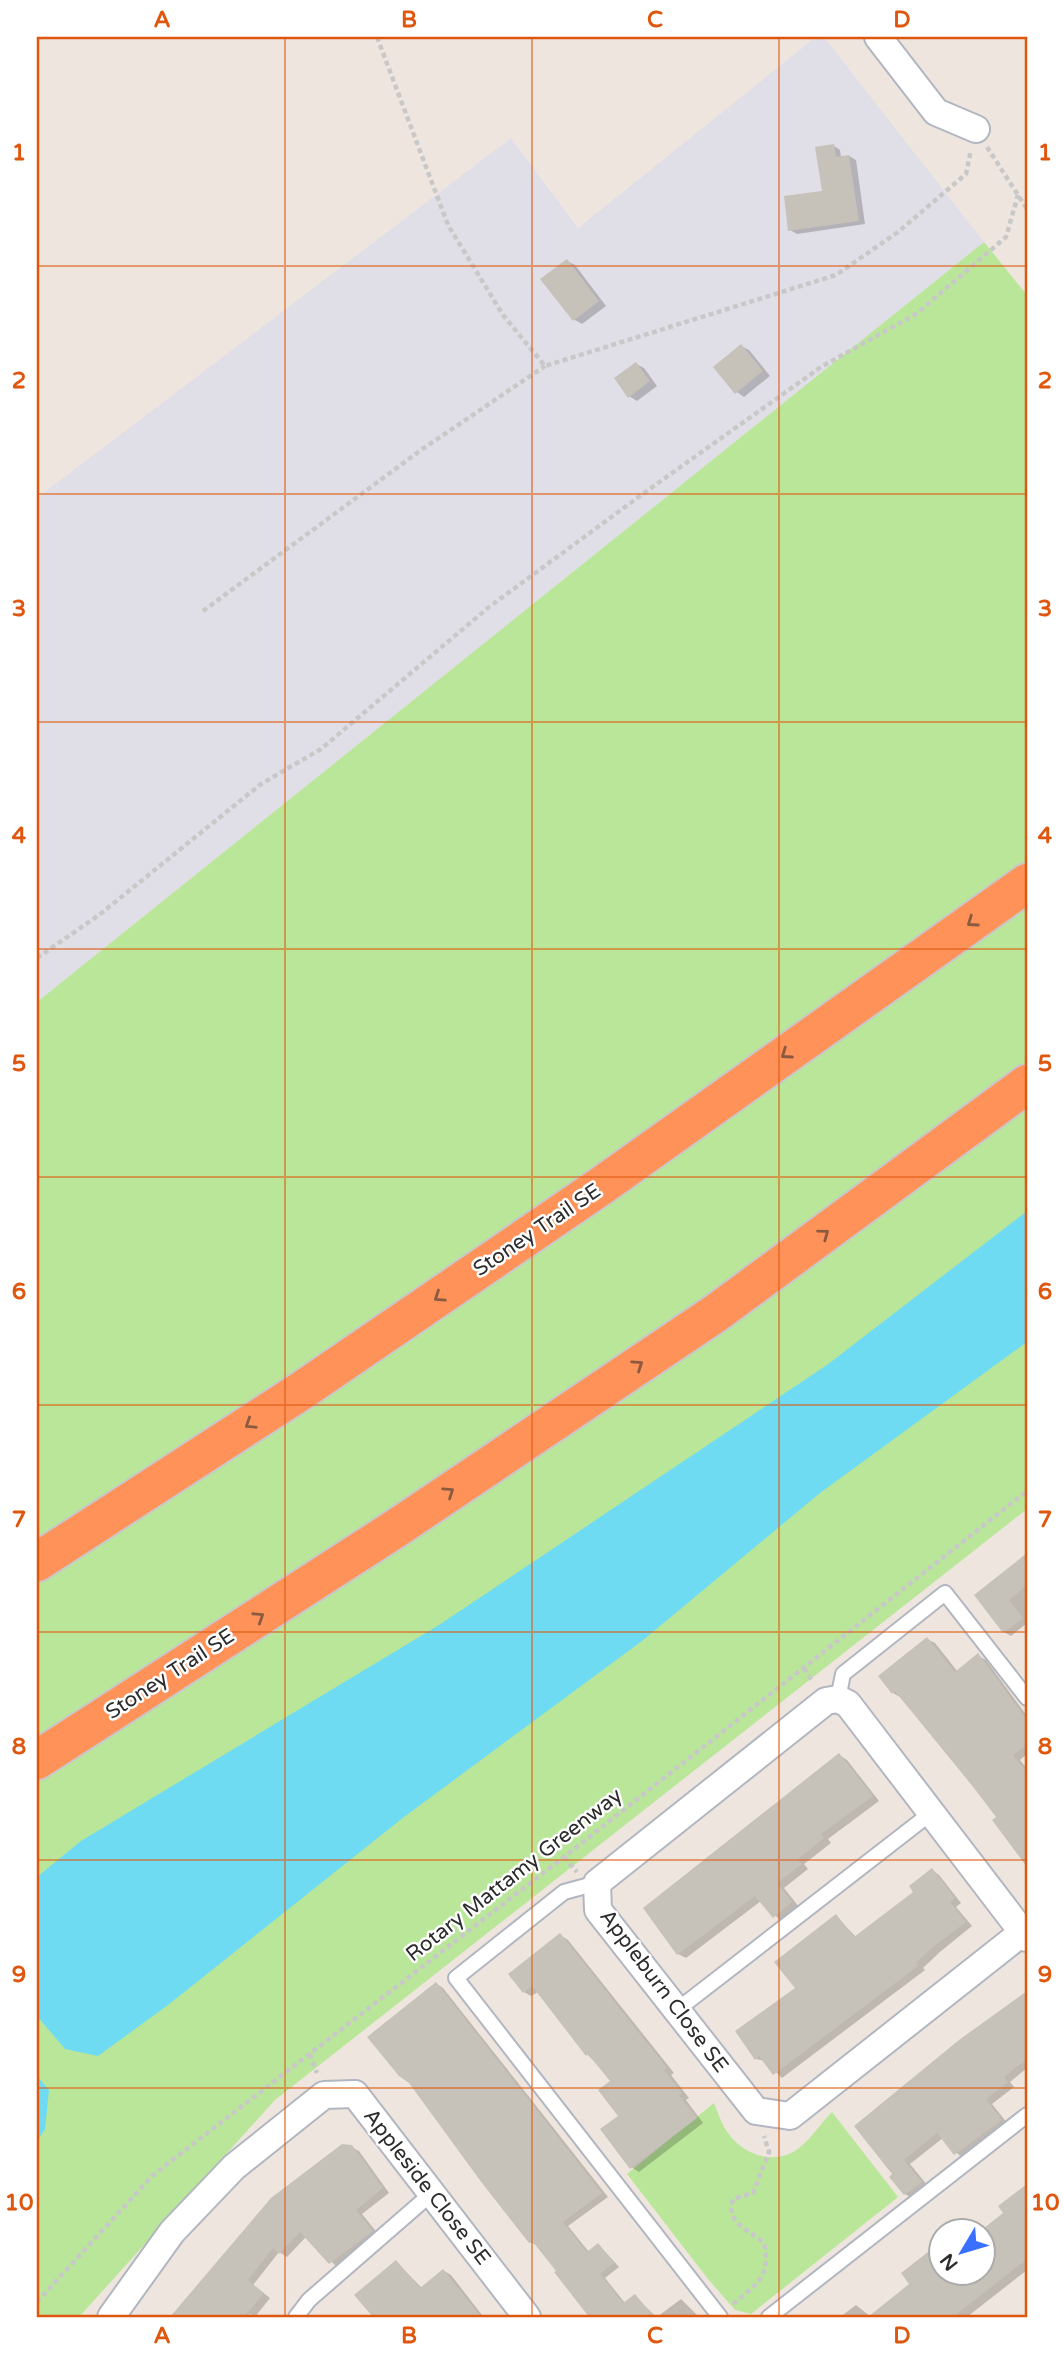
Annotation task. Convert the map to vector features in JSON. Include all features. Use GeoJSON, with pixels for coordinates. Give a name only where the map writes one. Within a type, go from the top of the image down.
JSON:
{"type":"FeatureCollection","features":[{"type":"Feature","properties":{"kind":"highway","name":"Stoney Trail SE"},"geometry":{"type":"LineString","coordinates":[[37,1562],[301,1391],[555,1217],[1027,883]]}},
{"type":"Feature","properties":{"kind":"highway","name":"Stoney Trail SE"},"geometry":{"type":"LineString","coordinates":[[37,1760],[398,1527],[716,1313],[1027,1084]]}},
{"type":"Feature","properties":{"kind":"street"},"geometry":{"type":"LineString","coordinates":[[878,37],[936,111],[975,129]]}},
{"type":"Feature","properties":{"kind":"street"},"geometry":{"type":"LineString","coordinates":[[756,2111],[790,2116],[1025,1935],[848,1704],[838,1699]]}},
{"type":"Feature","properties":{"kind":"street","name":"Appleburn Close SE"},"geometry":{"type":"LineString","coordinates":[[756,2111],[598,1910],[597,1883],[826,1701],[838,1699]]}},
{"type":"Feature","properties":{"kind":"street","name":"Appleside Close SE"},"geometry":{"type":"LineString","coordinates":[[111,2317],[172,2232],[234,2167],[324,2095],[355,2094],[527,2317]]}},
{"type":"Feature","properties":{"kind":"lane"},"geometry":{"type":"LineString","coordinates":[[838,1699],[843,1674],[945,1593],[1027,1698]]}},
{"type":"Feature","properties":{"kind":"lane"},"geometry":{"type":"LineString","coordinates":[[677,2010],[931,1813]]}},
{"type":"Feature","properties":{"kind":"lane"},"geometry":{"type":"LineString","coordinates":[[597,1883],[564,1892],[456,1978],[719,2317]]}},
{"type":"Feature","properties":{"kind":"lane"},"geometry":{"type":"LineString","coordinates":[[769,2317],[1027,2115]]}},
{"type":"Feature","properties":{"kind":"lane"},"geometry":{"type":"LineString","coordinates":[[296,2317],[309,2300],[432,2193]]}},
{"type":"Feature","properties":{"kind":"path"},"geometry":{"type":"LineString","coordinates":[[377,37],[448,225],[503,314],[545,366]]}},
{"type":"Feature","properties":{"kind":"path"},"geometry":{"type":"LineString","coordinates":[[203,611],[421,450],[545,366],[836,275],[898,232],[966,174],[975,129]]}},
{"type":"Feature","properties":{"kind":"path"},"geometry":{"type":"LineString","coordinates":[[975,129],[1027,209]]}},
{"type":"Feature","properties":{"kind":"path"},"geometry":{"type":"LineString","coordinates":[[37,958],[99,915],[261,783],[321,749],[489,607],[633,501],[821,368],[916,314],[1006,237],[1018,195]]}},
{"type":"Feature","properties":{"kind":"path","name":"Rotary Mattamy Greenway"},"geometry":{"type":"LineString","coordinates":[[37,2302],[153,2175],[575,1848],[1027,1490]]}},
{"type":"Feature","properties":{"kind":"path"},"geometry":{"type":"LineString","coordinates":[[719,2317],[761,2280],[767,2266],[764,2243],[753,2233],[743,2230],[734,2220],[730,2208],[733,2199],[753,2193],[769,2152],[756,2111]]}},
{"type":"Feature","properties":{"kind":"shaded area"},"geometry":{"type":"Polygon","coordinates":[[[816,37],[824,37],[984,242],[37,1002],[37,498],[511,138],[578,228],[816,37]]]}},
{"type":"Feature","properties":{"kind":"green space"},"geometry":{"type":"Polygon","coordinates":[[[984,242],[1027,295],[1027,1509],[275,2100],[79,2317],[37,2317],[37,1002],[984,242]]]}},
{"type":"Feature","properties":{"kind":"green space"},"geometry":{"type":"Polygon","coordinates":[[[714,2103],[724,2126],[735,2141],[751,2153],[771,2157],[799,2148],[832,2112],[898,2197],[751,2314],[735,2310],[627,2174],[714,2103]]]}},
{"type":"Feature","properties":{"kind":"water"},"geometry":{"type":"Polygon","coordinates":[[[1027,1211],[1027,1342],[820,1493],[642,1641],[404,1817],[168,2005],[98,2056],[65,2049],[37,2016],[37,1877],[81,1841],[439,1625],[827,1365],[1027,1211]]]}},
{"type":"Feature","properties":{"kind":"water"},"geometry":{"type":"Polygon","coordinates":[[[37,2076],[49,2090],[45,2129],[37,2141],[37,2076]]]}},
{"type":"Feature","properties":{"kind":"building"},"geometry":{"type":"Polygon","coordinates":[[[834,144],[836,157],[849,155],[859,221],[788,231],[784,196],[822,191],[815,147],[834,144]]]}},
{"type":"Feature","properties":{"kind":"building"},"geometry":{"type":"Polygon","coordinates":[[[567,259],[599,301],[573,321],[540,279],[567,259]]]}},
{"type":"Feature","properties":{"kind":"building"},"geometry":{"type":"Polygon","coordinates":[[[741,344],[763,371],[735,394],[713,367],[741,344]]]}},
{"type":"Feature","properties":{"kind":"building"},"geometry":{"type":"Polygon","coordinates":[[[636,362],[650,381],[628,398],[614,378],[636,362]]]}},
{"type":"Feature","properties":{"kind":"building"},"geometry":{"type":"Polygon","coordinates":[[[1027,1553],[1027,1585],[1009,1600],[1023,1618],[1003,1633],[974,1595],[1027,1553]]]}},
{"type":"Feature","properties":{"kind":"building"},"geometry":{"type":"Polygon","coordinates":[[[927,1637],[955,1672],[978,1653],[1027,1720],[1027,1745],[1013,1755],[1027,1772],[1027,1867],[992,1820],[996,1817],[974,1788],[895,1691],[892,1694],[878,1676],[927,1637]]]}},
{"type":"Feature","properties":{"kind":"building"},"geometry":{"type":"Polygon","coordinates":[[[839,1753],[873,1796],[821,1834],[824,1838],[798,1859],[802,1864],[777,1883],[792,1902],[773,1918],[755,1896],[677,1955],[643,1908],[839,1753]]]}},
{"type":"Feature","properties":{"kind":"building"},"geometry":{"type":"Polygon","coordinates":[[[932,1868],[955,1898],[950,1902],[966,1922],[933,1947],[916,1963],[918,1966],[773,2075],[759,2056],[755,2060],[735,2031],[795,1988],[774,1962],[836,1914],[854,1937],[913,1892],[909,1886],[932,1868]]]}},
{"type":"Feature","properties":{"kind":"building"},"geometry":{"type":"Polygon","coordinates":[[[560,1933],[667,2068],[664,2070],[682,2093],[679,2095],[697,2118],[630,2169],[600,2129],[618,2116],[598,2090],[610,2081],[588,2054],[586,2056],[532,1986],[523,1993],[508,1974],[560,1933]]]}},
{"type":"Feature","properties":{"kind":"building"},"geometry":{"type":"Polygon","coordinates":[[[436,1982],[602,2193],[563,2222],[587,2252],[598,2243],[614,2263],[600,2274],[623,2303],[635,2294],[654,2317],[589,2317],[533,2242],[529,2243],[482,2183],[409,2083],[399,2076],[367,2037],[436,1982]]]}},
{"type":"Feature","properties":{"kind":"building"},"geometry":{"type":"Polygon","coordinates":[[[1027,1991],[1027,2059],[1004,2077],[1008,2082],[986,2099],[1002,2120],[954,2155],[937,2133],[904,2160],[922,2182],[904,2195],[889,2177],[892,2174],[854,2126],[959,2040],[1027,1991]]]}},
{"type":"Feature","properties":{"kind":"building"},"geometry":{"type":"Polygon","coordinates":[[[342,2144],[352,2145],[383,2188],[356,2210],[373,2231],[329,2264],[300,2232],[279,2254],[273,2248],[248,2280],[264,2293],[244,2317],[170,2317],[271,2198],[342,2144]]]}},
{"type":"Feature","properties":{"kind":"building"},"geometry":{"type":"Polygon","coordinates":[[[1027,2184],[1027,2259],[998,2282],[997,2218],[1003,2213],[998,2206],[1027,2184]]]}},
{"type":"Feature","properties":{"kind":"building"},"geometry":{"type":"Polygon","coordinates":[[[928,2252],[928,2288],[990,2288],[953,2317],[868,2317],[909,2284],[901,2273],[928,2252]]]}},
{"type":"Feature","properties":{"kind":"building"},"geometry":{"type":"Polygon","coordinates":[[[396,2260],[420,2288],[443,2269],[481,2317],[373,2317],[354,2295],[396,2260]]]}}]}
